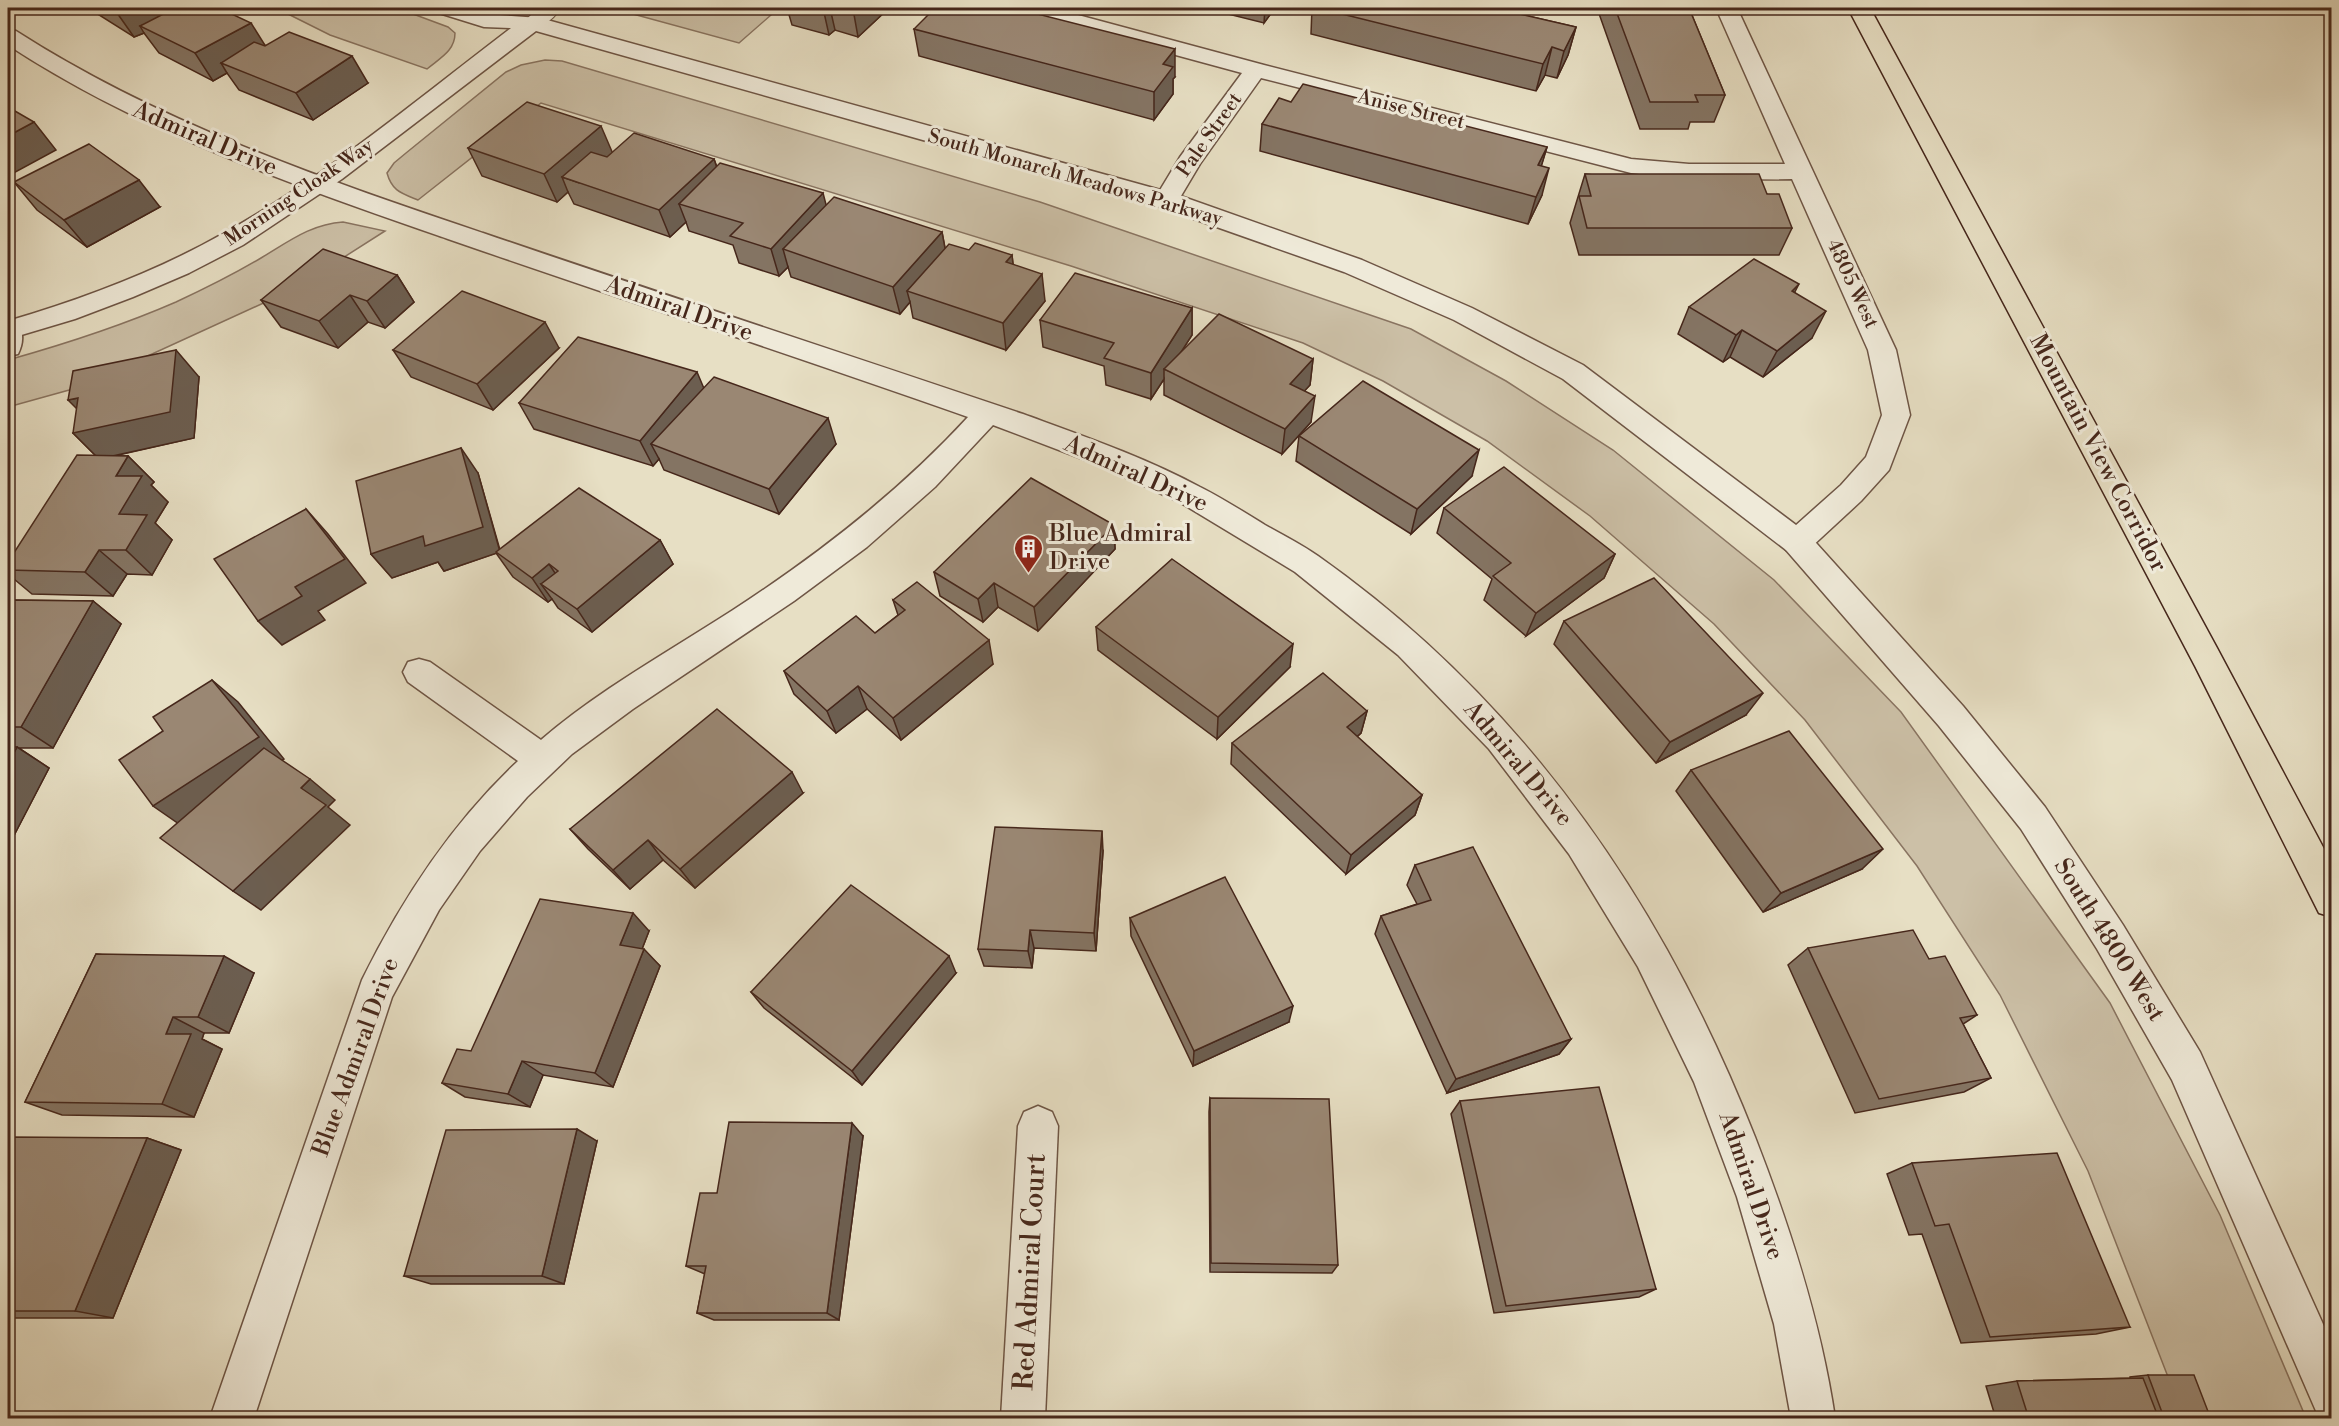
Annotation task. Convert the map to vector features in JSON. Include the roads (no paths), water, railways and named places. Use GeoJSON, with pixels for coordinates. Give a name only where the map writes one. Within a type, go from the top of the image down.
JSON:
{"type":"FeatureCollection","features":[{"type":"Feature","properties":{"kind":"highway","name":"Mountain View Corridor"},"geometry":{"type":"LineString","coordinates":[[1859,8],[2206,657],[2331,901]]}},
{"type":"Feature","properties":{"kind":"street","name":"South Monarch Meadows Parkway"},"geometry":{"type":"LineString","coordinates":[[447,8],[484,20],[535,13],[1166,200],[1353,266],[1463,314],[1573,372],[1797,542]]}},
{"type":"Feature","properties":{"kind":"street","name":"Anise Street"},"geometry":{"type":"LineString","coordinates":[[1029,8],[1256,70],[1631,166],[1689,172],[1799,171]]}},
{"type":"Feature","properties":{"kind":"street","name":"4805 West"},"geometry":{"type":"LineString","coordinates":[[1726,8],[1882,350],[1896,415],[1879,462],[1851,493],[1797,542]]}},
{"type":"Feature","properties":{"kind":"street","name":"Morning Cloak Way"},"geometry":{"type":"LineString","coordinates":[[8,336],[190,262],[235,239],[319,185],[535,13]]}},
{"type":"Feature","properties":{"kind":"street","name":"Admiral Drive"},"geometry":{"type":"LineString","coordinates":[[8,36],[51,65],[116,101],[190,136],[319,185],[987,414],[1111,459],[1192,496],[1273,542],[1339,587],[1421,655],[1484,718],[1548,794],[1605,874],[1655,956],[1698,1044],[1734,1131],[1768,1226],[1796,1328],[1813,1419]]}},
{"type":"Feature","properties":{"kind":"street","name":"Pale Street"},"geometry":{"type":"LineString","coordinates":[[1166,200],[1190,162],[1256,70]]}},
{"type":"Feature","properties":{"kind":"street","name":"Blue Admiral Drive"},"geometry":{"type":"LineString","coordinates":[[232,1419],[375,993],[396,949],[445,868],[510,790],[542,760],[614,704],[771,601],[840,550],[914,492],[956,451],[987,414]]}},
{"type":"Feature","properties":{"kind":"street","name":"South 4800 West"},"geometry":{"type":"LineString","coordinates":[[1797,542],[1951,717],[2033,818],[2110,937],[2186,1066],[2331,1395]]}},
{"type":"Feature","properties":{"kind":"street"},"geometry":{"type":"LineString","coordinates":[[419,672],[542,760]]}},
{"type":"Feature","properties":{"kind":"street","name":"Red Admiral Court"},"geometry":{"type":"LineString","coordinates":[[1023,1419],[1038,1126]]}},
{"type":"Feature","properties":{"kind":"place","name":"Blue Admiral Drive"},"geometry":{"type":"Point","coordinates":[1028,574]}}]}
